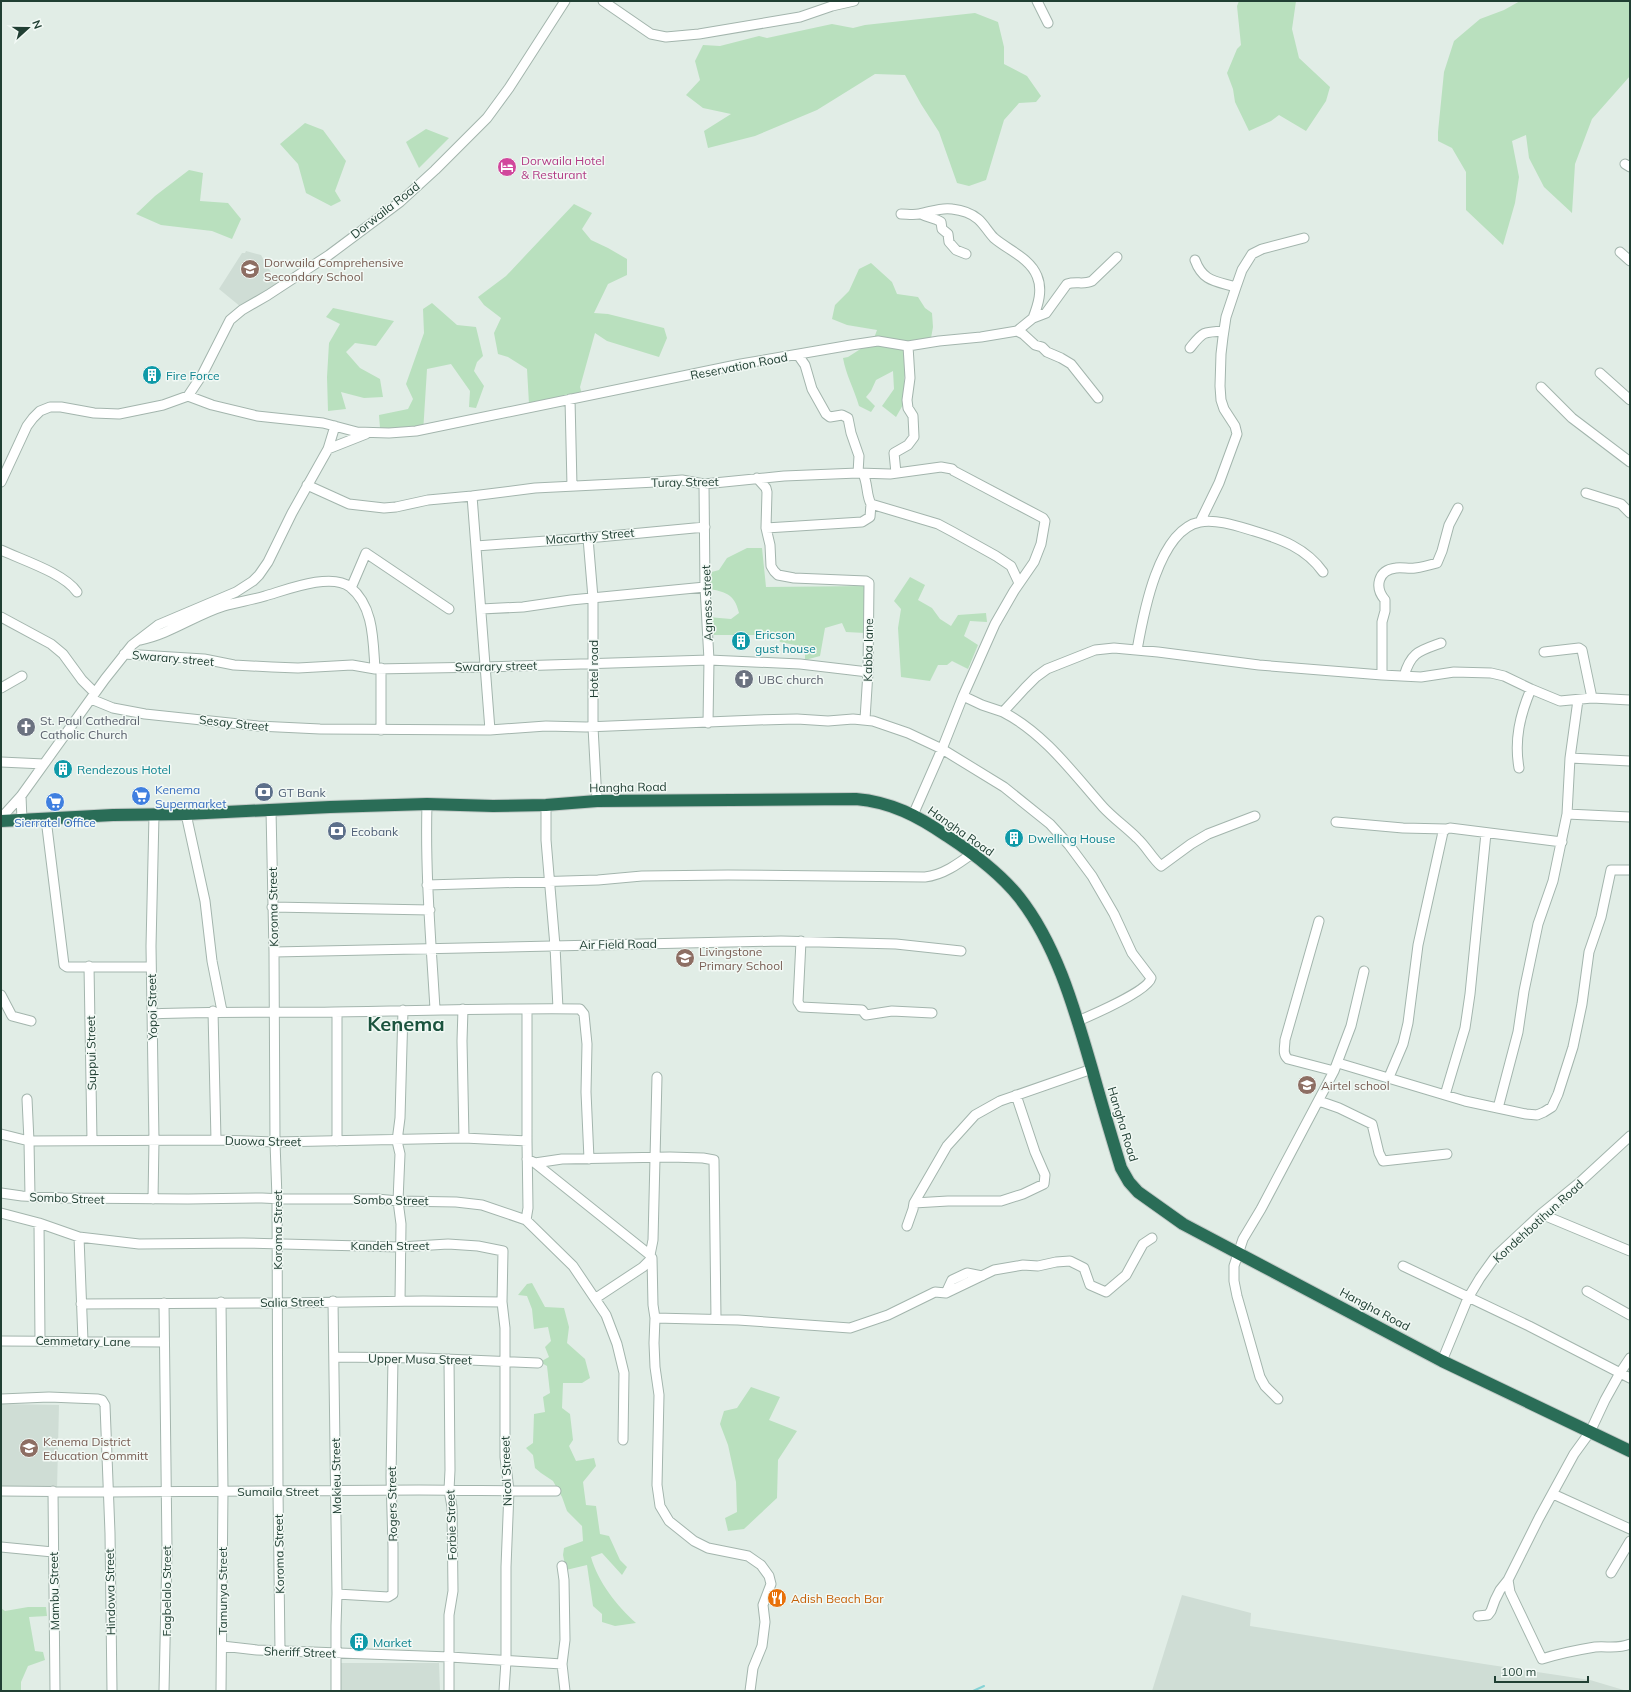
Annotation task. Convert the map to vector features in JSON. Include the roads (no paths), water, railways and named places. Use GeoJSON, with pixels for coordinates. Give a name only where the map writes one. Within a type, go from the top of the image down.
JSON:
{"type":"FeatureCollection","features":[{"type":"Feature","properties":{"kind":"highway","name":"Hangha Road"},"geometry":{"type":"LineString","coordinates":[[1,820],[427,804],[493,806],[546,805],[597,801],[856,799],[874,800],[913,815],[973,853],[1003,879],[1019,897],[1034,918],[1065,984],[1078,1021],[1121,1168],[1129,1182],[1138,1192],[1183,1224],[1442,1361],[1630,1451]]}},
{"type":"Feature","properties":{"kind":"street","name":"Dorwaila Road"},"geometry":{"type":"LineString","coordinates":[[188,396],[202,375],[230,320],[242,310],[268,295],[329,255],[400,202],[435,170],[487,118],[509,88],[565,1]]}},
{"type":"Feature","properties":{"kind":"street"},"geometry":{"type":"LineString","coordinates":[[603,1],[651,34],[666,37],[699,34],[800,16],[854,1]]}},
{"type":"Feature","properties":{"kind":"street"},"geometry":{"type":"LineString","coordinates":[[1037,1],[1048,23]]}},
{"type":"Feature","properties":{"kind":"street"},"geometry":{"type":"LineString","coordinates":[[901,214],[921,214],[941,208],[967,212],[978,220],[998,241],[1026,261],[1037,276],[1040,289],[1033,318]]}},
{"type":"Feature","properties":{"kind":"street"},"geometry":{"type":"LineString","coordinates":[[921,214],[930,219],[936,219],[941,222],[942,229],[948,234],[949,242],[956,250],[966,254]]}},
{"type":"Feature","properties":{"kind":"street"},"geometry":{"type":"LineString","coordinates":[[1200,522],[1219,483],[1237,434],[1235,426],[1224,409],[1221,400],[1221,354],[1226,317],[1242,270],[1252,254],[1262,249],[1304,238]]}},
{"type":"Feature","properties":{"kind":"street"},"geometry":{"type":"LineString","coordinates":[[1620,252],[1630,261]]}},
{"type":"Feature","properties":{"kind":"street"},"geometry":{"type":"LineString","coordinates":[[1098,398],[1071,364],[1047,352],[1042,347],[1035,345],[1023,334],[1017,331],[1033,318],[1046,313],[1067,284],[1072,282],[1087,283],[1092,281],[1117,257]]}},
{"type":"Feature","properties":{"kind":"street"},"geometry":{"type":"LineString","coordinates":[[1196,260],[1198,268],[1205,277],[1236,287]]}},
{"type":"Feature","properties":{"kind":"street","name":"Reservation Road"},"geometry":{"type":"LineString","coordinates":[[188,396],[212,405],[257,416],[294,419],[335,426],[357,432],[406,433],[740,364],[878,341],[908,346],[1017,331]]}},
{"type":"Feature","properties":{"kind":"street"},"geometry":{"type":"LineString","coordinates":[[1190,348],[1203,333],[1224,331]]}},
{"type":"Feature","properties":{"kind":"street"},"geometry":{"type":"LineString","coordinates":[[896,473],[894,453],[908,445],[914,437],[913,416],[908,408],[907,400],[910,378],[908,346]]}},
{"type":"Feature","properties":{"kind":"street"},"geometry":{"type":"LineString","coordinates":[[758,478],[766,488],[767,492],[766,528],[862,522],[870,517],[871,504],[861,473],[848,418],[839,415],[830,417],[826,414],[812,389],[806,365],[798,355]]}},
{"type":"Feature","properties":{"kind":"street"},"geometry":{"type":"LineString","coordinates":[[1600,373],[1630,400]]}},
{"type":"Feature","properties":{"kind":"street"},"geometry":{"type":"LineString","coordinates":[[1541,387],[1572,418],[1630,462]]}},
{"type":"Feature","properties":{"kind":"street"},"geometry":{"type":"LineString","coordinates":[[1,482],[27,426],[40,411],[61,407],[94,413],[119,414],[133,412],[188,396]]}},
{"type":"Feature","properties":{"kind":"street"},"geometry":{"type":"LineString","coordinates":[[570,400],[572,486]]}},
{"type":"Feature","properties":{"kind":"street"},"geometry":{"type":"LineString","coordinates":[[1,820],[21,796],[124,654],[138,640],[149,631],[168,620],[236,592],[253,582],[264,568],[307,485],[328,449],[335,426]]}},
{"type":"Feature","properties":{"kind":"street"},"geometry":{"type":"LineString","coordinates":[[328,449],[369,432]]}},
{"type":"Feature","properties":{"kind":"street","name":"Turay Street"},"geometry":{"type":"LineString","coordinates":[[307,485],[349,504],[384,508],[428,500],[515,490],[682,480],[704,484],[758,478],[861,473],[896,473],[941,467],[952,469],[1043,518],[1045,521],[1037,556],[1029,572],[1019,584]]}},
{"type":"Feature","properties":{"kind":"street","name":"Agness street"},"geometry":{"type":"LineString","coordinates":[[704,484],[705,587],[709,660],[708,723]]}},
{"type":"Feature","properties":{"kind":"street"},"geometry":{"type":"LineString","coordinates":[[1586,493],[1621,504],[1630,513]]}},
{"type":"Feature","properties":{"kind":"street"},"geometry":{"type":"LineString","coordinates":[[472,496],[490,730]]}},
{"type":"Feature","properties":{"kind":"street"},"geometry":{"type":"LineString","coordinates":[[871,504],[938,524],[953,532],[996,556],[1010,566],[1019,584],[995,624],[913,815]]}},
{"type":"Feature","properties":{"kind":"street"},"geometry":{"type":"LineString","coordinates":[[1382,675],[1382,622],[1385,611],[1385,600],[1380,594],[1378,584],[1380,575],[1395,568],[1426,566],[1437,563],[1449,525],[1458,508]]}},
{"type":"Feature","properties":{"kind":"street"},"geometry":{"type":"LineString","coordinates":[[1137,650],[1144,609],[1149,592],[1166,552],[1173,540],[1183,530],[1200,522],[1217,522],[1233,525],[1269,535],[1290,543],[1305,553],[1323,572]]}},
{"type":"Feature","properties":{"kind":"street","name":"Macarthy Street"},"geometry":{"type":"LineString","coordinates":[[476,546],[588,538],[648,531],[705,527]]}},
{"type":"Feature","properties":{"kind":"street","name":"Kabba lane"},"geometry":{"type":"LineString","coordinates":[[766,528],[770,545],[771,566],[778,575],[794,578],[868,581],[868,672],[865,719]]}},
{"type":"Feature","properties":{"kind":"street","name":"Hotel road"},"geometry":{"type":"LineString","coordinates":[[588,538],[593,598],[593,726],[597,801]]}},
{"type":"Feature","properties":{"kind":"street"},"geometry":{"type":"LineString","coordinates":[[1,550],[43,568],[68,582],[77,592]]}},
{"type":"Feature","properties":{"kind":"street"},"geometry":{"type":"LineString","coordinates":[[352,588],[366,553],[449,609]]}},
{"type":"Feature","properties":{"kind":"street"},"geometry":{"type":"LineString","coordinates":[[138,640],[154,637],[224,606],[304,584],[324,582],[344,583],[352,588],[359,596],[366,607],[369,618],[378,668],[380,730]]}},
{"type":"Feature","properties":{"kind":"street"},"geometry":{"type":"LineString","coordinates":[[481,610],[523,607],[593,598],[705,587]]}},
{"type":"Feature","properties":{"kind":"street"},"geometry":{"type":"LineString","coordinates":[[236,592],[241,602]]}},
{"type":"Feature","properties":{"kind":"street"},"geometry":{"type":"LineString","coordinates":[[1,617],[52,644],[63,654],[93,696]]}},
{"type":"Feature","properties":{"kind":"street"},"geometry":{"type":"LineString","coordinates":[[1404,676],[1407,664],[1414,654],[1441,643]]}},
{"type":"Feature","properties":{"kind":"street"},"geometry":{"type":"LineString","coordinates":[[1003,712],[1036,677],[1058,664],[1095,650],[1114,648],[1259,665],[1382,675],[1421,677],[1454,672],[1491,673],[1504,676],[1560,701],[1592,698],[1630,700]]}},
{"type":"Feature","properties":{"kind":"street"},"geometry":{"type":"LineString","coordinates":[[1544,652],[1579,648],[1582,650],[1592,698]]}},
{"type":"Feature","properties":{"kind":"street","name":"Swarary street"},"geometry":{"type":"LineString","coordinates":[[124,654],[197,658],[234,665],[272,668],[352,665],[378,668],[485,667],[709,660],[800,664],[868,672]]}},
{"type":"Feature","properties":{"kind":"street"},"geometry":{"type":"LineString","coordinates":[[1,688],[22,676]]}},
{"type":"Feature","properties":{"kind":"street"},"geometry":{"type":"LineString","coordinates":[[1519,768],[1516,744],[1521,716],[1531,689]]}},
{"type":"Feature","properties":{"kind":"street","name":"Sesay Street"},"geometry":{"type":"LineString","coordinates":[[93,696],[114,708],[134,712],[258,726],[320,729],[490,730],[546,726],[865,719],[892,726],[942,749],[1004,787],[1050,824],[1069,845],[1092,876],[1114,914],[1132,953],[1151,978],[1148,985],[1110,1007],[1078,1021]]}},
{"type":"Feature","properties":{"kind":"street"},"geometry":{"type":"LineString","coordinates":[[963,696],[1016,718],[1064,762],[1103,807],[1137,838],[1161,866],[1191,844],[1208,834],[1255,816]]}},
{"type":"Feature","properties":{"kind":"street"},"geometry":{"type":"LineString","coordinates":[[1498,1108],[1518,1032],[1524,992],[1538,924],[1553,881],[1562,842],[1567,814],[1570,758],[1578,700]]}},
{"type":"Feature","properties":{"kind":"street"},"geometry":{"type":"LineString","coordinates":[[1570,758],[1630,761]]}},
{"type":"Feature","properties":{"kind":"street"},"geometry":{"type":"LineString","coordinates":[[1,762],[44,764]]}},
{"type":"Feature","properties":{"kind":"street"},"geometry":{"type":"LineString","coordinates":[[21,796],[22,820]]}},
{"type":"Feature","properties":{"kind":"street"},"geometry":{"type":"LineString","coordinates":[[427,804],[427,885],[430,910],[435,1009]]}},
{"type":"Feature","properties":{"kind":"street"},"geometry":{"type":"LineString","coordinates":[[546,805],[546,840],[556,946],[558,1009]]}},
{"type":"Feature","properties":{"kind":"street","name":"Koroma Street"},"geometry":{"type":"LineString","coordinates":[[271,810],[277,1198],[276,1244],[280,1650]]}},
{"type":"Feature","properties":{"kind":"street"},"geometry":{"type":"LineString","coordinates":[[186,814],[205,901],[218,1011],[216,1140]]}},
{"type":"Feature","properties":{"kind":"street"},"geometry":{"type":"LineString","coordinates":[[1567,814],[1630,817]]}},
{"type":"Feature","properties":{"kind":"street","name":"Yopoi Street"},"geometry":{"type":"LineString","coordinates":[[153,1199],[153,1014],[151,967],[154,815]]}},
{"type":"Feature","properties":{"kind":"street"},"geometry":{"type":"LineString","coordinates":[[46,818],[56,893],[63,964],[67,967],[151,967]]}},
{"type":"Feature","properties":{"kind":"street"},"geometry":{"type":"LineString","coordinates":[[1336,822],[1403,828],[1450,828],[1562,842]]}},
{"type":"Feature","properties":{"kind":"street"},"geometry":{"type":"LineString","coordinates":[[1389,1077],[1403,1044],[1408,1023],[1418,945],[1443,832],[1446,829]]}},
{"type":"Feature","properties":{"kind":"street"},"geometry":{"type":"LineString","coordinates":[[1445,1095],[1465,1028],[1470,994],[1486,833]]}},
{"type":"Feature","properties":{"kind":"street"},"geometry":{"type":"LineString","coordinates":[[427,885],[598,880],[642,876],[728,875],[925,877],[935,876],[944,872],[973,853]]}},
{"type":"Feature","properties":{"kind":"street"},"geometry":{"type":"LineString","coordinates":[[1319,921],[1285,1040],[1284,1052],[1288,1059],[1389,1077],[1445,1095],[1498,1108],[1537,1115],[1552,1107],[1573,1047],[1582,1004],[1589,952],[1602,911],[1611,870],[1630,870]]}},
{"type":"Feature","properties":{"kind":"street"},"geometry":{"type":"LineString","coordinates":[[272,907],[430,910]]}},
{"type":"Feature","properties":{"kind":"street"},"geometry":{"type":"LineString","coordinates":[[801,941],[798,1002],[801,1007],[862,1010],[866,1015],[892,1011],[932,1013]]}},
{"type":"Feature","properties":{"kind":"street","name":"Air Field Road"},"geometry":{"type":"LineString","coordinates":[[274,952],[801,941],[896,944],[961,951]]}},
{"type":"Feature","properties":{"kind":"street","name":"Suppui Street"},"geometry":{"type":"LineString","coordinates":[[89,966],[92,1140]]}},
{"type":"Feature","properties":{"kind":"street"},"geometry":{"type":"LineString","coordinates":[[1278,1399],[1265,1386],[1260,1377],[1237,1296],[1234,1281],[1234,1266],[1243,1239],[1261,1209],[1336,1067],[1351,1026],[1364,971]]}},
{"type":"Feature","properties":{"kind":"street"},"geometry":{"type":"LineString","coordinates":[[1,995],[12,1016],[31,1021]]}},
{"type":"Feature","properties":{"kind":"street"},"geometry":{"type":"LineString","coordinates":[[153,1014],[218,1011],[336,1012],[435,1009],[580,1009],[584,1014],[587,1044],[586,1092],[589,1158]]}},
{"type":"Feature","properties":{"kind":"street"},"geometry":{"type":"LineString","coordinates":[[463,1009],[462,1041],[464,1138]]}},
{"type":"Feature","properties":{"kind":"street"},"geometry":{"type":"LineString","coordinates":[[526,1220],[531,1161],[527,1141],[527,1009]]}},
{"type":"Feature","properties":{"kind":"street"},"geometry":{"type":"LineString","coordinates":[[400,1301],[401,1224],[398,1201],[400,1154],[397,1141],[400,1118],[403,1010]]}},
{"type":"Feature","properties":{"kind":"street"},"geometry":{"type":"LineString","coordinates":[[336,1012],[337,1141]]}},
{"type":"Feature","properties":{"kind":"street"},"geometry":{"type":"LineString","coordinates":[[907,1226],[914,1203],[947,1146],[968,1122],[984,1108],[1016,1095],[1092,1069]]}},
{"type":"Feature","properties":{"kind":"street"},"geometry":{"type":"LineString","coordinates":[[657,1077],[655,1108],[656,1158],[651,1256],[655,1318],[655,1368],[659,1395],[657,1485],[660,1506],[669,1521],[694,1541],[708,1548],[748,1556],[761,1565],[769,1576],[771,1584],[763,1605],[765,1622],[762,1646],[753,1668],[750,1691]]}},
{"type":"Feature","properties":{"kind":"street"},"geometry":{"type":"LineString","coordinates":[[914,1203],[948,1200],[1001,1201],[1016,1197],[1044,1184],[1045,1175],[1035,1152],[1016,1095]]}},
{"type":"Feature","properties":{"kind":"street"},"geometry":{"type":"LineString","coordinates":[[27,1099],[30,1141],[30,1196]]}},
{"type":"Feature","properties":{"kind":"street"},"geometry":{"type":"LineString","coordinates":[[1319,1101],[1349,1112],[1372,1124],[1379,1153],[1383,1161],[1448,1154]]}},
{"type":"Feature","properties":{"kind":"street","name":"Duowa Street"},"geometry":{"type":"LineString","coordinates":[[1,1134],[30,1141],[216,1140],[275,1142],[397,1141],[464,1138],[527,1141]]}},
{"type":"Feature","properties":{"kind":"street","name":"Kondehbotihun Road"},"geometry":{"type":"LineString","coordinates":[[1442,1361],[1468,1298],[1495,1257],[1541,1214],[1579,1183],[1630,1136]]}},
{"type":"Feature","properties":{"kind":"street"},"geometry":{"type":"LineString","coordinates":[[531,1161],[589,1158],[703,1158],[712,1160],[714,1162],[716,1319]]}},
{"type":"Feature","properties":{"kind":"street"},"geometry":{"type":"LineString","coordinates":[[531,1161],[651,1256]]}},
{"type":"Feature","properties":{"kind":"street","name":"Sombo Street"},"geometry":{"type":"LineString","coordinates":[[1,1192],[22,1196],[63,1198],[424,1200],[473,1203],[526,1220],[572,1266],[596,1298],[606,1315],[617,1344],[624,1373],[623,1440]]}},
{"type":"Feature","properties":{"kind":"street","name":"Kandeh Street"},"geometry":{"type":"LineString","coordinates":[[1,1213],[79,1237],[139,1244],[243,1243],[400,1247],[448,1244],[478,1246],[503,1251]]}},
{"type":"Feature","properties":{"kind":"street"},"geometry":{"type":"LineString","coordinates":[[1541,1214],[1630,1251]]}},
{"type":"Feature","properties":{"kind":"street"},"geometry":{"type":"LineString","coordinates":[[39,1224],[40,1340]]}},
{"type":"Feature","properties":{"kind":"street"},"geometry":{"type":"LineString","coordinates":[[79,1237],[83,1341]]}},
{"type":"Feature","properties":{"kind":"street"},"geometry":{"type":"LineString","coordinates":[[655,1318],[716,1319],[850,1328],[888,1315],[935,1292],[946,1292],[994,1270],[1023,1265],[1038,1266],[1070,1261],[1084,1268],[1090,1285],[1106,1292],[1126,1275],[1143,1244],[1152,1238]]}},
{"type":"Feature","properties":{"kind":"street","name":"Nicol Streeet"},"geometry":{"type":"LineString","coordinates":[[503,1251],[502,1302],[505,1328],[505,1457],[509,1491],[506,1567],[506,1661],[504,1691]]}},
{"type":"Feature","properties":{"kind":"street"},"geometry":{"type":"LineString","coordinates":[[596,1298],[644,1267],[651,1256]]}},
{"type":"Feature","properties":{"kind":"street"},"geometry":{"type":"LineString","coordinates":[[1403,1266],[1529,1326],[1630,1378]]}},
{"type":"Feature","properties":{"kind":"street"},"geometry":{"type":"LineString","coordinates":[[1587,1291],[1630,1315]]}},
{"type":"Feature","properties":{"kind":"street","name":"Salia Street"},"geometry":{"type":"LineString","coordinates":[[81,1304],[221,1302],[277,1303],[334,1301],[502,1302]]}},
{"type":"Feature","properties":{"kind":"street","name":"Makieu Street"},"geometry":{"type":"LineString","coordinates":[[334,1301],[338,1594],[336,1691]]}},
{"type":"Feature","properties":{"kind":"street","name":"Tamunya Street"},"geometry":{"type":"LineString","coordinates":[[221,1302],[223,1491],[222,1691]]}},
{"type":"Feature","properties":{"kind":"street","name":"Fagbelalo Street"},"geometry":{"type":"LineString","coordinates":[[164,1303],[167,1582],[164,1691]]}},
{"type":"Feature","properties":{"kind":"street","name":"Cemmetary Lane"},"geometry":{"type":"LineString","coordinates":[[1,1341],[40,1340],[164,1342]]}},
{"type":"Feature","properties":{"kind":"street","name":"Upper Musa Street"},"geometry":{"type":"LineString","coordinates":[[334,1357],[449,1359],[538,1363]]}},
{"type":"Feature","properties":{"kind":"street","name":"Rogers Street"},"geometry":{"type":"LineString","coordinates":[[338,1594],[388,1598],[392,1594],[393,1547],[391,1490],[393,1358]]}},
{"type":"Feature","properties":{"kind":"street"},"geometry":{"type":"LineString","coordinates":[[1478,1616],[1488,1615],[1491,1611],[1500,1590],[1508,1580],[1552,1494],[1574,1454],[1590,1432],[1620,1373],[1630,1358]]}},
{"type":"Feature","properties":{"kind":"street","name":"Forbie Street"},"geometry":{"type":"LineString","coordinates":[[449,1359],[449,1490],[452,1507],[453,1591],[449,1614],[449,1691]]}},
{"type":"Feature","properties":{"kind":"street","name":"Hindowa Street"},"geometry":{"type":"LineString","coordinates":[[1,1398],[50,1397],[98,1399],[102,1400],[105,1405],[112,1691]]}},
{"type":"Feature","properties":{"kind":"street","name":"Sumaila Street"},"geometry":{"type":"LineString","coordinates":[[1,1491],[556,1491]]}},
{"type":"Feature","properties":{"kind":"street","name":"Mambu Street"},"geometry":{"type":"LineString","coordinates":[[53,1492],[55,1691]]}},
{"type":"Feature","properties":{"kind":"street"},"geometry":{"type":"LineString","coordinates":[[1552,1494],[1630,1529]]}},
{"type":"Feature","properties":{"kind":"street"},"geometry":{"type":"LineString","coordinates":[[1611,1573],[1630,1541]]}},
{"type":"Feature","properties":{"kind":"street"},"geometry":{"type":"LineString","coordinates":[[1,1547],[53,1552]]}},
{"type":"Feature","properties":{"kind":"street"},"geometry":{"type":"LineString","coordinates":[[562,1566],[564,1580],[565,1640],[562,1664],[566,1691]]}},
{"type":"Feature","properties":{"kind":"street"},"geometry":{"type":"LineString","coordinates":[[1508,1580],[1510,1592],[1542,1659],[1565,1652],[1598,1647],[1621,1647],[1630,1644]]}},
{"type":"Feature","properties":{"kind":"street","name":"Sheriff Street"},"geometry":{"type":"LineString","coordinates":[[222,1646],[257,1650],[450,1657],[562,1664]]}},
{"type":"Feature","properties":{"kind":"waterway"},"geometry":{"type":"LineString","coordinates":[[973,1691],[984,1686]]}},
{"type":"Feature","properties":{"kind":"place","name":"Dorwaila Hotel & Resturant"},"geometry":{"type":"Point","coordinates":[507,167]}},
{"type":"Feature","properties":{"kind":"place","name":"Dorwaila Comprehensive Secondary School"},"geometry":{"type":"Point","coordinates":[250,269]}},
{"type":"Feature","properties":{"kind":"place","name":"Fire Force"},"geometry":{"type":"Point","coordinates":[152,375]}},
{"type":"Feature","properties":{"kind":"place","name":"Ericson gust house"},"geometry":{"type":"Point","coordinates":[741,641]}},
{"type":"Feature","properties":{"kind":"place","name":"UBC church"},"geometry":{"type":"Point","coordinates":[744,679]}},
{"type":"Feature","properties":{"kind":"place","name":"St. Paul Cathedral Catholic Church"},"geometry":{"type":"Point","coordinates":[26,727]}},
{"type":"Feature","properties":{"kind":"place","name":"Rendezous Hotel"},"geometry":{"type":"Point","coordinates":[63,769]}},
{"type":"Feature","properties":{"kind":"place","name":"GT Bank"},"geometry":{"type":"Point","coordinates":[264,792]}},
{"type":"Feature","properties":{"kind":"place","name":"Kenema Supermarket"},"geometry":{"type":"Point","coordinates":[141,796]}},
{"type":"Feature","properties":{"kind":"place","name":"Sierratel Office"},"geometry":{"type":"Point","coordinates":[55,802]}},
{"type":"Feature","properties":{"kind":"place","name":"Ecobank"},"geometry":{"type":"Point","coordinates":[337,831]}},
{"type":"Feature","properties":{"kind":"place","name":"Dwelling House"},"geometry":{"type":"Point","coordinates":[1014,838]}},
{"type":"Feature","properties":{"kind":"place","name":"Livingstone Primary School"},"geometry":{"type":"Point","coordinates":[685,958]}},
{"type":"Feature","properties":{"kind":"place","name":"Airtel school"},"geometry":{"type":"Point","coordinates":[1307,1085]}},
{"type":"Feature","properties":{"kind":"place","name":"Kenema District Education Committ"},"geometry":{"type":"Point","coordinates":[29,1448]}},
{"type":"Feature","properties":{"kind":"place","name":"Adish Beach Bar"},"geometry":{"type":"Point","coordinates":[777,1598]}},
{"type":"Feature","properties":{"kind":"place","name":"Market"},"geometry":{"type":"Point","coordinates":[359,1642]}},
{"type":"Feature","properties":{"kind":"district","name":"Kenema"},"geometry":{"type":"Point","coordinates":[406,1023]}}]}
